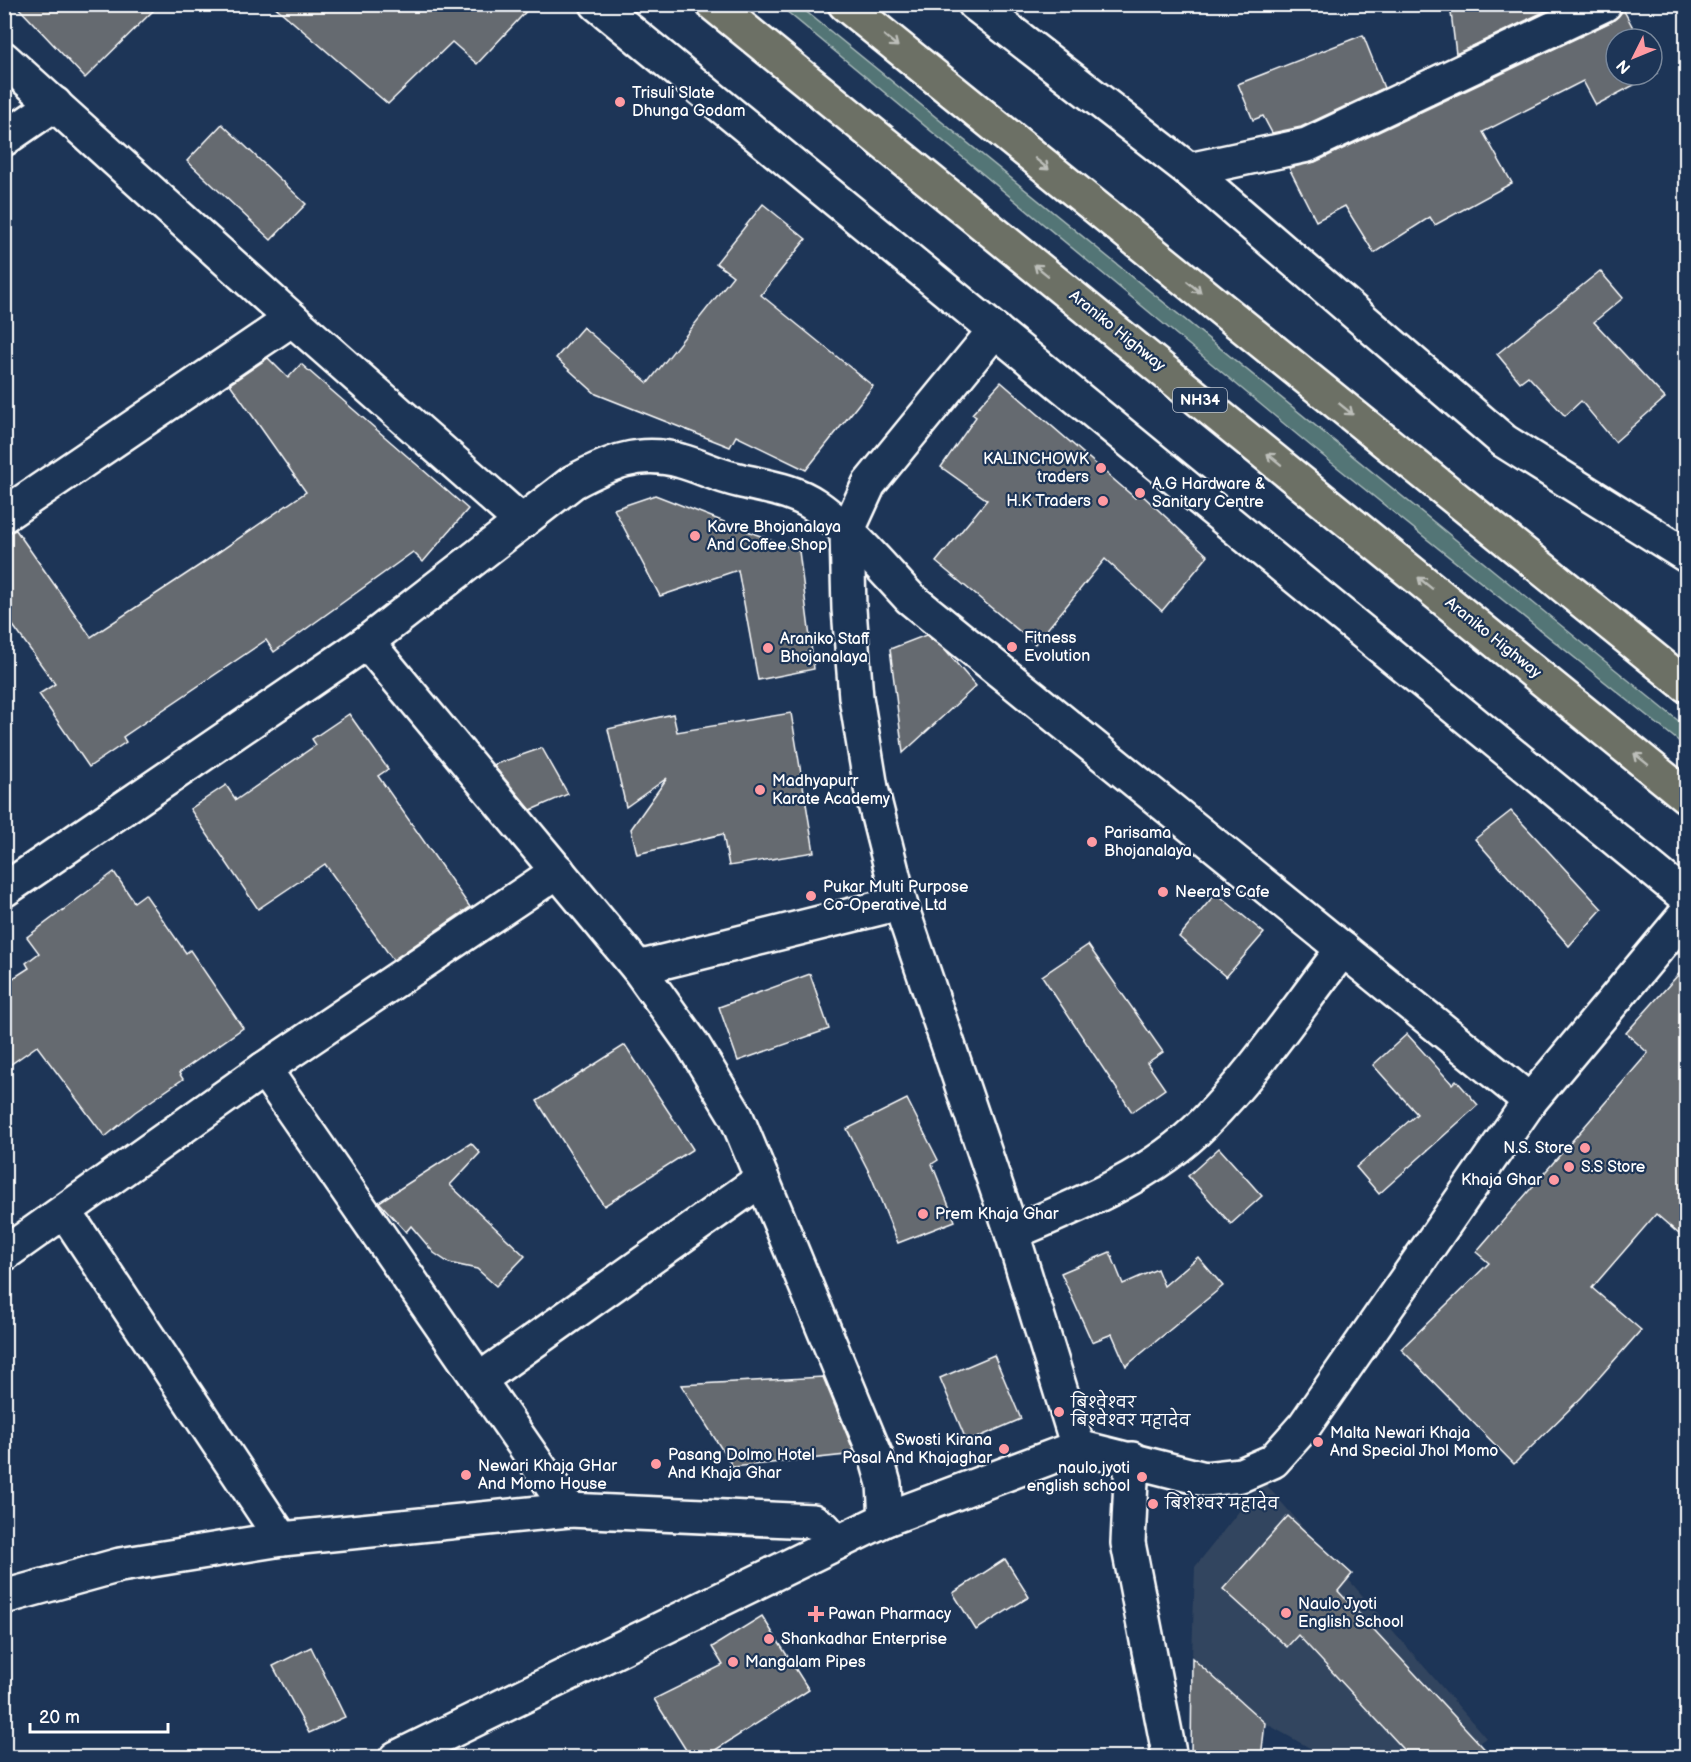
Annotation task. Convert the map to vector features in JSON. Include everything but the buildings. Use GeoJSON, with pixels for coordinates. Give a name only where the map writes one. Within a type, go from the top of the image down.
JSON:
{"type":"FeatureCollection","features":[{"type":"Feature","properties":{"kind":"highway","name":"Araniko Highway"},"geometry":{"type":"LineString","coordinates":[[713,4],[1686,796]]}},
{"type":"Feature","properties":{"kind":"highway"},"geometry":{"type":"LineString","coordinates":[[845,4],[1686,685]]}},
{"type":"Feature","properties":{"kind":"street"},"geometry":{"type":"LineString","coordinates":[[597,4],[1686,897]]}},
{"type":"Feature","properties":{"kind":"street"},"geometry":{"type":"LineString","coordinates":[[975,4],[1189,171],[1504,441],[1686,555]]}},
{"type":"Feature","properties":{"kind":"street"},"geometry":{"type":"LineString","coordinates":[[1189,171],[1307,145],[1605,4]]}},
{"type":"Feature","properties":{"kind":"street"},"geometry":{"type":"LineString","coordinates":[[4,58],[292,320],[522,522]]}},
{"type":"Feature","properties":{"kind":"street"},"geometry":{"type":"LineString","coordinates":[[4,139],[55,104]]}},
{"type":"Feature","properties":{"kind":"street"},"geometry":{"type":"LineString","coordinates":[[4,515],[292,320]]}},
{"type":"Feature","properties":{"kind":"street"},"geometry":{"type":"LineString","coordinates":[[996,330],[869,484],[847,532],[849,609],[856,697],[871,788],[900,903],[1012,1233],[1078,1447]]}},
{"type":"Feature","properties":{"kind":"street"},"geometry":{"type":"LineString","coordinates":[[4,890],[367,642],[573,482],[609,462],[648,456],[679,460],[736,480],[782,489],[815,505],[847,532],[910,598],[1530,1101]]}},
{"type":"Feature","properties":{"kind":"street"},"geometry":{"type":"LineString","coordinates":[[367,642],[638,968],[693,1045],[736,1116],[876,1456],[884,1484],[886,1519]]}},
{"type":"Feature","properties":{"kind":"street"},"geometry":{"type":"LineString","coordinates":[[4,1254],[264,1070],[558,871]]}},
{"type":"Feature","properties":{"kind":"street"},"geometry":{"type":"LineString","coordinates":[[638,968],[900,903]]}},
{"type":"Feature","properties":{"kind":"street"},"geometry":{"type":"LineString","coordinates":[[396,1758],[886,1519],[1078,1447],[1204,1479],[1240,1475],[1273,1461],[1305,1425],[1530,1101],[1686,914]]}},
{"type":"Feature","properties":{"kind":"street"},"geometry":{"type":"LineString","coordinates":[[1012,1233],[1104,1194],[1166,1153],[1203,1124],[1244,1077],[1342,949]]}},
{"type":"Feature","properties":{"kind":"street"},"geometry":{"type":"LineString","coordinates":[[264,1070],[569,1510]]}},
{"type":"Feature","properties":{"kind":"street"},"geometry":{"type":"LineString","coordinates":[[479,1380],[762,1179]]}},
{"type":"Feature","properties":{"kind":"street"},"geometry":{"type":"LineString","coordinates":[[65,1212],[282,1539]]}},
{"type":"Feature","properties":{"kind":"street"},"geometry":{"type":"LineString","coordinates":[[1132,1459],[1128,1543],[1170,1758]]}},
{"type":"Feature","properties":{"kind":"street"},"geometry":{"type":"LineString","coordinates":[[4,1597],[120,1565],[282,1539],[569,1510],[813,1521],[824,1528],[836,1542]]}},
{"type":"Feature","properties":{"kind":"shaded area","name":"Naulo Jyoti English School"},"geometry":{"type":"Polygon","coordinates":[[[1263,1481],[1486,1738],[1458,1757],[1326,1757],[1265,1723],[1192,1658],[1195,1567],[1263,1481]]]}},
{"type":"Feature","properties":{"kind":"green space"},"geometry":{"type":"Polygon","coordinates":[[[779,5],[798,5],[1686,727],[1686,747],[1312,447],[779,5]]]}},
{"type":"Feature","properties":{"kind":"place","name":"Trisuli Slate Dhunga Godam"},"geometry":{"type":"Point","coordinates":[620,102]}},
{"type":"Feature","properties":{"kind":"place","name":"KALINCHOWK traders"},"geometry":{"type":"Point","coordinates":[1101,468]}},
{"type":"Feature","properties":{"kind":"place","name":"A.G Hardware & Sanitary Centre"},"geometry":{"type":"Point","coordinates":[1140,493]}},
{"type":"Feature","properties":{"kind":"place","name":"H.K Traders"},"geometry":{"type":"Point","coordinates":[1103,501]}},
{"type":"Feature","properties":{"kind":"place","name":"Kavre Bhojanalaya And Coffee Shop"},"geometry":{"type":"Point","coordinates":[695,536]}},
{"type":"Feature","properties":{"kind":"place","name":"Fitness Evolution"},"geometry":{"type":"Point","coordinates":[1012,647]}},
{"type":"Feature","properties":{"kind":"place","name":"Araniko Staff Bhojanalaya"},"geometry":{"type":"Point","coordinates":[768,648]}},
{"type":"Feature","properties":{"kind":"place","name":"Madhyapurr Karate Academy"},"geometry":{"type":"Point","coordinates":[760,790]}},
{"type":"Feature","properties":{"kind":"place","name":"Parisama Bhojanalaya"},"geometry":{"type":"Point","coordinates":[1092,842]}},
{"type":"Feature","properties":{"kind":"place","name":"Neera's Cafe"},"geometry":{"type":"Point","coordinates":[1163,892]}},
{"type":"Feature","properties":{"kind":"place","name":"Pukar Multi Purpose Co-Operative Ltd"},"geometry":{"type":"Point","coordinates":[811,896]}},
{"type":"Feature","properties":{"kind":"place","name":"N.S. Store"},"geometry":{"type":"Point","coordinates":[1585,1148]}},
{"type":"Feature","properties":{"kind":"place","name":"S.S Store"},"geometry":{"type":"Point","coordinates":[1569,1167]}},
{"type":"Feature","properties":{"kind":"place","name":"Khaja Ghar"},"geometry":{"type":"Point","coordinates":[1554,1180]}},
{"type":"Feature","properties":{"kind":"place","name":"Prem Khaja Ghar"},"geometry":{"type":"Point","coordinates":[923,1214]}},
{"type":"Feature","properties":{"kind":"place","name":"बिश्वेश्वर बिश्वेश्वर महादेव"},"geometry":{"type":"Point","coordinates":[1059,1412]}},
{"type":"Feature","properties":{"kind":"place","name":"Malta Newari Khaja And Special Jhol Momo"},"geometry":{"type":"Point","coordinates":[1318,1442]}},
{"type":"Feature","properties":{"kind":"place","name":"Swosti Kirana Pasal And Khajaghar"},"geometry":{"type":"Point","coordinates":[1004,1449]}},
{"type":"Feature","properties":{"kind":"place","name":"Pasang Dolmo Hotel And Khaja Ghar"},"geometry":{"type":"Point","coordinates":[656,1464]}},
{"type":"Feature","properties":{"kind":"place","name":"Newari Khaja GHar And Momo House"},"geometry":{"type":"Point","coordinates":[466,1475]}},
{"type":"Feature","properties":{"kind":"place","name":"naulo jyoti english school"},"geometry":{"type":"Point","coordinates":[1142,1477]}},
{"type":"Feature","properties":{"kind":"place","name":"बिशेश्वर महादेव"},"geometry":{"type":"Point","coordinates":[1153,1504]}},
{"type":"Feature","properties":{"kind":"place","name":"Naulo Jyoti English School"},"geometry":{"type":"Point","coordinates":[1286,1613]}},
{"type":"Feature","properties":{"kind":"place","name":"Pawan Pharmacy"},"geometry":{"type":"Point","coordinates":[816,1614]}},
{"type":"Feature","properties":{"kind":"place","name":"Shankadhar Enterprise"},"geometry":{"type":"Point","coordinates":[769,1639]}},
{"type":"Feature","properties":{"kind":"place","name":"Mangalam Pipes"},"geometry":{"type":"Point","coordinates":[733,1662]}}]}
